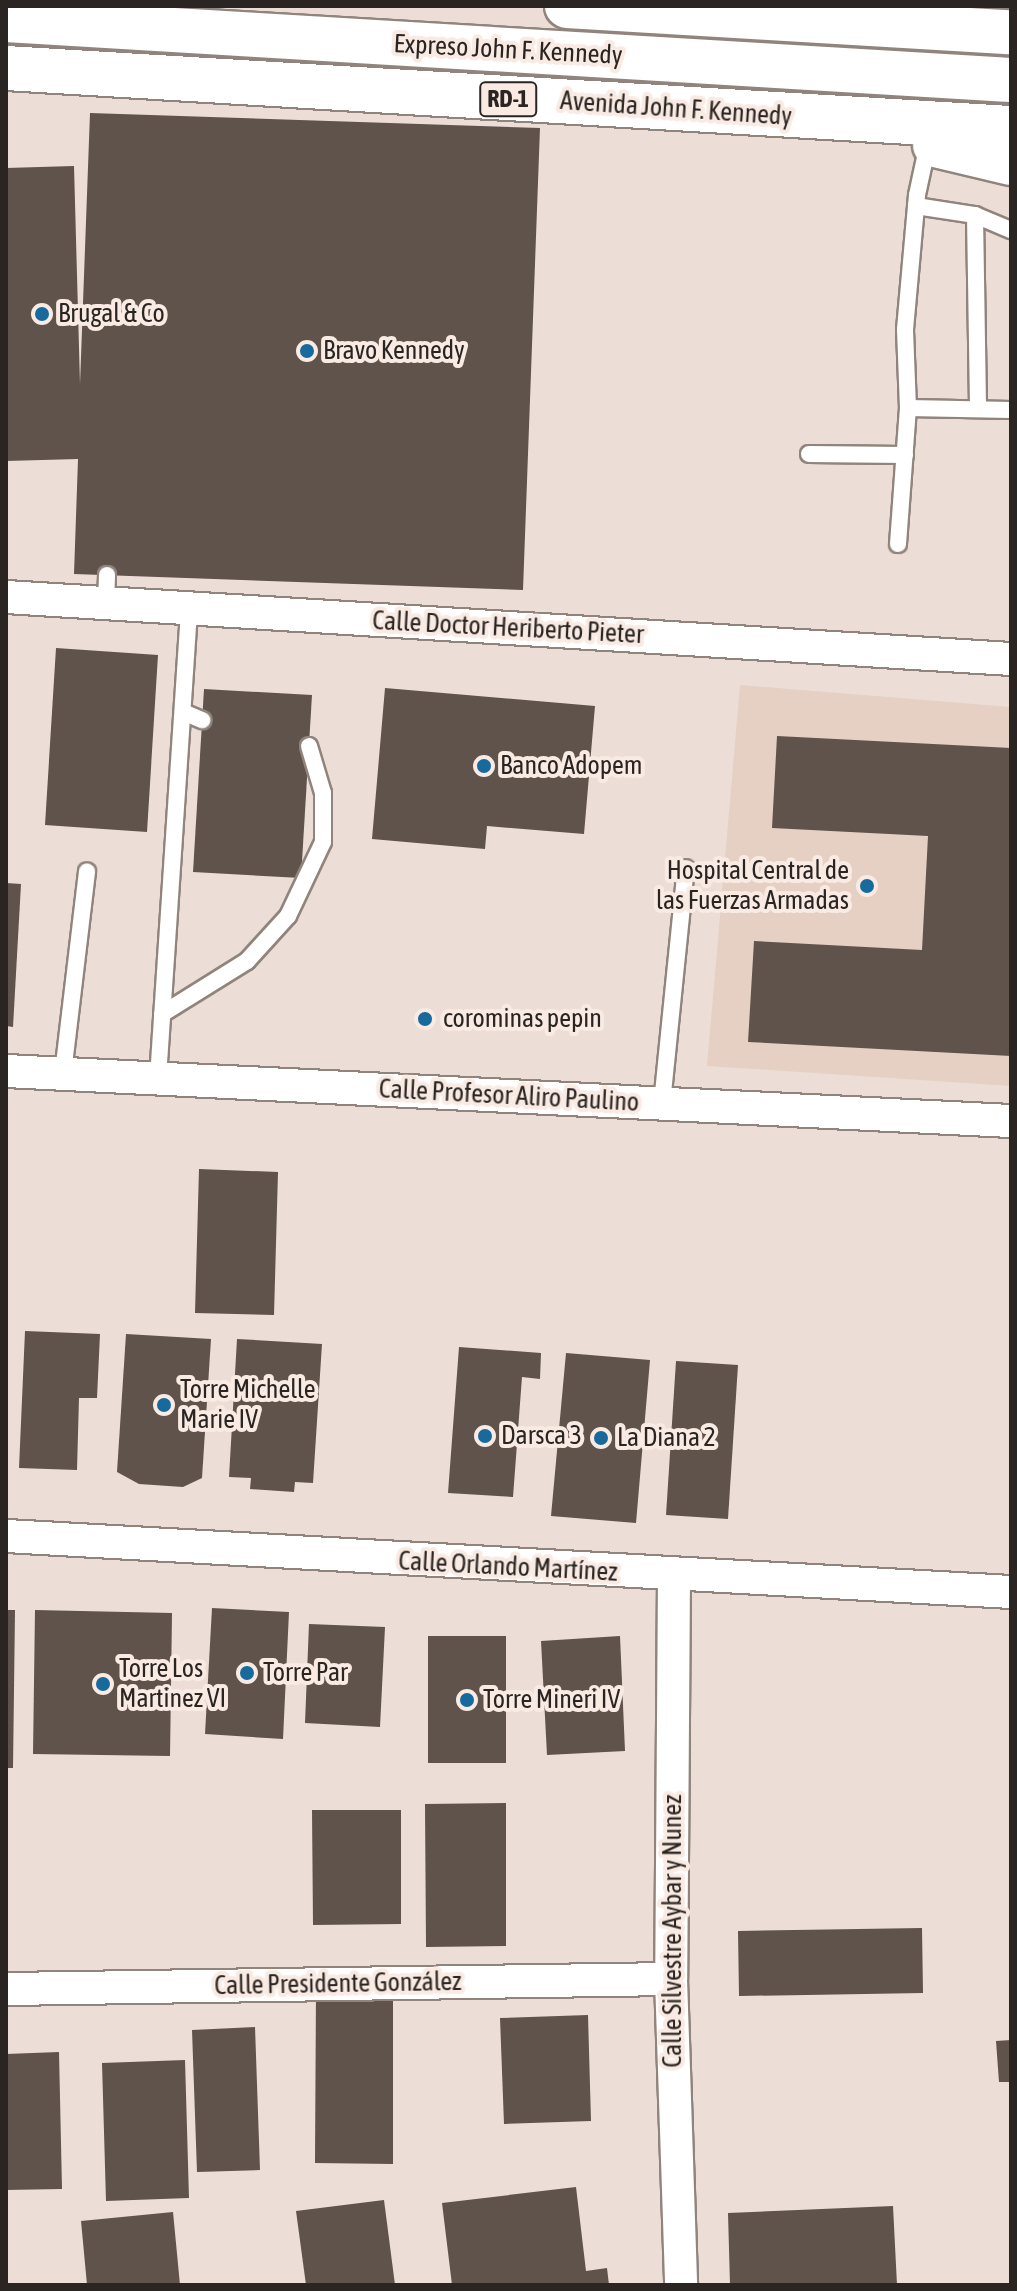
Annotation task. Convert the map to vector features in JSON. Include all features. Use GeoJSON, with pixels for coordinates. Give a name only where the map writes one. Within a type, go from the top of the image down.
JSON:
{"type":"FeatureCollection","features":[{"type":"Feature","properties":{"kind":"main road","name":"Expreso John F. Kennedy"},"geometry":{"type":"LineString","coordinates":[[567,6],[1011,32]]}},
{"type":"Feature","properties":{"kind":"main road"},"geometry":{"type":"LineString","coordinates":[[842,6],[1011,19]]}},
{"type":"Feature","properties":{"kind":"main road","name":"Expreso John F. Kennedy"},"geometry":{"type":"LineString","coordinates":[[6,20],[1011,80]]}},
{"type":"Feature","properties":{"kind":"main road","name":"Avenida John F. Kennedy"},"geometry":{"type":"LineString","coordinates":[[6,68],[1011,128]]}},
{"type":"Feature","properties":{"kind":"main road"},"geometry":{"type":"LineString","coordinates":[[736,113],[758,97],[782,92],[983,103],[1011,99]]}},
{"type":"Feature","properties":{"kind":"main road"},"geometry":{"type":"LineString","coordinates":[[812,118],[1011,163]]}},
{"type":"Feature","properties":{"kind":"street","name":"Calle Doctor Heriberto Pieter"},"geometry":{"type":"LineString","coordinates":[[6,597],[106,590],[189,609],[1011,659]]}},
{"type":"Feature","properties":{"kind":"street","name":"Calle Profesor Aliro Paulino"},"geometry":{"type":"LineString","coordinates":[[6,1071],[1011,1121]]}},
{"type":"Feature","properties":{"kind":"street","name":"Calle Orlando Martínez"},"geometry":{"type":"LineString","coordinates":[[6,1536],[674,1577],[1011,1592]]}},
{"type":"Feature","properties":{"kind":"street","name":"Calle Silvestre Aybar y Nunez"},"geometry":{"type":"LineString","coordinates":[[674,1577],[671,1979],[681,2285]]}},
{"type":"Feature","properties":{"kind":"street","name":"Calle Presidente González"},"geometry":{"type":"LineString","coordinates":[[6,1989],[671,1979]]}},
{"type":"Feature","properties":{"kind":"lane"},"geometry":{"type":"LineString","coordinates":[[898,544],[908,408],[905,330],[916,206],[928,144]]}},
{"type":"Feature","properties":{"kind":"lane"},"geometry":{"type":"LineString","coordinates":[[916,206],[975,215],[1011,230]]}},
{"type":"Feature","properties":{"kind":"lane"},"geometry":{"type":"LineString","coordinates":[[975,215],[978,409]]}},
{"type":"Feature","properties":{"kind":"lane"},"geometry":{"type":"LineString","coordinates":[[908,408],[1011,410]]}},
{"type":"Feature","properties":{"kind":"lane"},"geometry":{"type":"LineString","coordinates":[[809,454],[905,455]]}},
{"type":"Feature","properties":{"kind":"lane"},"geometry":{"type":"LineString","coordinates":[[158,1078],[189,609]]}},
{"type":"Feature","properties":{"kind":"lane"},"geometry":{"type":"LineString","coordinates":[[183,712],[202,720]]}},
{"type":"Feature","properties":{"kind":"lane"},"geometry":{"type":"LineString","coordinates":[[162,1014],[247,961],[288,916],[323,842],[323,793],[309,746]]}},
{"type":"Feature","properties":{"kind":"lane"},"geometry":{"type":"LineString","coordinates":[[662,1103],[686,868]]}},
{"type":"Feature","properties":{"kind":"lane"},"geometry":{"type":"LineString","coordinates":[[63,1073],[87,871]]}},
{"type":"Feature","properties":{"kind":"shaded area","name":"Hospital Central de las Fuerzas Armadas"},"geometry":{"type":"Polygon","coordinates":[[[740,685],[1011,707],[1011,1086],[707,1066],[740,685]]]}},
{"type":"Feature","properties":{"kind":"building","name":"Bravo Kennedy"},"geometry":{"type":"Polygon","coordinates":[[[90,113],[540,128],[523,590],[74,574],[78,459],[6,461],[6,168],[74,166],[80,384],[90,113]]]}},
{"type":"Feature","properties":{"kind":"building"},"geometry":{"type":"Polygon","coordinates":[[[56,648],[158,655],[147,832],[45,825],[56,648]]]}},
{"type":"Feature","properties":{"kind":"building","name":"Banco Adopem"},"geometry":{"type":"Polygon","coordinates":[[[385,688],[595,706],[584,834],[487,826],[485,849],[372,839],[385,688]]]}},
{"type":"Feature","properties":{"kind":"building"},"geometry":{"type":"Polygon","coordinates":[[[204,689],[312,695],[301,878],[193,872],[204,689]]]}},
{"type":"Feature","properties":{"kind":"building"},"geometry":{"type":"Polygon","coordinates":[[[777,736],[1011,748],[1011,1056],[748,1042],[754,941],[922,950],[928,836],[772,828],[777,736]]]}},
{"type":"Feature","properties":{"kind":"building"},"geometry":{"type":"Polygon","coordinates":[[[6,883],[21,884],[13,1027],[6,1026],[6,883]]]}},
{"type":"Feature","properties":{"kind":"building"},"geometry":{"type":"Polygon","coordinates":[[[199,1169],[278,1172],[274,1315],[195,1313],[199,1169]]]}},
{"type":"Feature","properties":{"kind":"building"},"geometry":{"type":"Polygon","coordinates":[[[25,1331],[100,1334],[97,1398],[79,1398],[77,1470],[19,1468],[25,1331]]]}},
{"type":"Feature","properties":{"kind":"building","name":"Torre Michelle Marie IV"},"geometry":{"type":"Polygon","coordinates":[[[126,1334],[211,1339],[202,1478],[183,1487],[139,1484],[117,1472],[126,1334]]]}},
{"type":"Feature","properties":{"kind":"building"},"geometry":{"type":"Polygon","coordinates":[[[237,1339],[322,1344],[313,1483],[295,1482],[294,1492],[250,1489],[251,1478],[229,1477],[237,1339]]]}},
{"type":"Feature","properties":{"kind":"building","name":"Darsca 3"},"geometry":{"type":"Polygon","coordinates":[[[459,1347],[541,1353],[540,1379],[522,1377],[513,1497],[448,1493],[459,1347]]]}},
{"type":"Feature","properties":{"kind":"building","name":"La Diana 2"},"geometry":{"type":"Polygon","coordinates":[[[566,1353],[650,1360],[636,1523],[551,1516],[566,1353]]]}},
{"type":"Feature","properties":{"kind":"building"},"geometry":{"type":"Polygon","coordinates":[[[676,1361],[738,1365],[728,1519],[666,1515],[676,1361]]]}},
{"type":"Feature","properties":{"kind":"building","name":"Torre Par"},"geometry":{"type":"Polygon","coordinates":[[[212,1608],[289,1612],[283,1739],[205,1734],[212,1608]]]}},
{"type":"Feature","properties":{"kind":"building"},"geometry":{"type":"Polygon","coordinates":[[[6,1610],[15,1610],[13,1768],[6,1768],[6,1610]]]}},
{"type":"Feature","properties":{"kind":"building","name":"Torre Los Martinez VI"},"geometry":{"type":"Polygon","coordinates":[[[35,1610],[172,1613],[170,1756],[33,1754],[35,1610]]]}},
{"type":"Feature","properties":{"kind":"building"},"geometry":{"type":"Polygon","coordinates":[[[309,1624],[385,1627],[380,1727],[305,1723],[309,1624]]]}},
{"type":"Feature","properties":{"kind":"building","name":"Torre Mineri IV"},"geometry":{"type":"Polygon","coordinates":[[[428,1636],[506,1636],[506,1763],[428,1763],[428,1636]]]}},
{"type":"Feature","properties":{"kind":"building"},"geometry":{"type":"Polygon","coordinates":[[[620,1636],[625,1751],[547,1755],[541,1641],[620,1636]]]}},
{"type":"Feature","properties":{"kind":"building"},"geometry":{"type":"Polygon","coordinates":[[[506,1803],[506,1946],[426,1947],[425,1804],[506,1803]]]}},
{"type":"Feature","properties":{"kind":"building"},"geometry":{"type":"Polygon","coordinates":[[[312,1810],[401,1810],[401,1924],[313,1925],[312,1810]]]}},
{"type":"Feature","properties":{"kind":"building"},"geometry":{"type":"Polygon","coordinates":[[[922,1928],[923,1993],[739,1996],[738,1931],[922,1928]]]}},
{"type":"Feature","properties":{"kind":"building"},"geometry":{"type":"Polygon","coordinates":[[[316,1990],[393,1990],[393,2164],[315,2163],[316,1990]]]}},
{"type":"Feature","properties":{"kind":"building"},"geometry":{"type":"Polygon","coordinates":[[[588,2015],[591,2121],[504,2124],[500,2018],[588,2015]]]}},
{"type":"Feature","properties":{"kind":"building"},"geometry":{"type":"Polygon","coordinates":[[[255,2027],[260,2170],[197,2172],[192,2030],[255,2027]]]}},
{"type":"Feature","properties":{"kind":"building"},"geometry":{"type":"Polygon","coordinates":[[[1011,2040],[1011,2082],[999,2082],[996,2041],[1011,2040]]]}},
{"type":"Feature","properties":{"kind":"building"},"geometry":{"type":"Polygon","coordinates":[[[59,2052],[62,2189],[6,2190],[6,2054],[59,2052]]]}},
{"type":"Feature","properties":{"kind":"building"},"geometry":{"type":"Polygon","coordinates":[[[185,2060],[189,2198],[106,2201],[102,2063],[185,2060]]]}},
{"type":"Feature","properties":{"kind":"building"},"geometry":{"type":"Polygon","coordinates":[[[576,2187],[586,2271],[607,2268],[609,2285],[452,2285],[442,2203],[576,2187]]]}},
{"type":"Feature","properties":{"kind":"building"},"geometry":{"type":"Polygon","coordinates":[[[384,2200],[395,2285],[306,2285],[296,2211],[384,2200]]]}},
{"type":"Feature","properties":{"kind":"building"},"geometry":{"type":"Polygon","coordinates":[[[893,2206],[897,2285],[730,2285],[728,2213],[893,2206]]]}},
{"type":"Feature","properties":{"kind":"building"},"geometry":{"type":"Polygon","coordinates":[[[173,2212],[180,2285],[87,2285],[81,2221],[173,2212]]]}},
{"type":"Feature","properties":{"kind":"place","name":"Brugal & Co"},"geometry":{"type":"Point","coordinates":[42,314]}},
{"type":"Feature","properties":{"kind":"place","name":"Bravo Kennedy"},"geometry":{"type":"Point","coordinates":[307,351]}},
{"type":"Feature","properties":{"kind":"place","name":"Banco Adopem"},"geometry":{"type":"Point","coordinates":[484,766]}},
{"type":"Feature","properties":{"kind":"place","name":"Hospital Central de las Fuerzas Armadas"},"geometry":{"type":"Point","coordinates":[867,886]}},
{"type":"Feature","properties":{"kind":"place","name":"corominas pepin"},"geometry":{"type":"Point","coordinates":[425,1019]}},
{"type":"Feature","properties":{"kind":"place","name":"Torre Michelle Marie IV"},"geometry":{"type":"Point","coordinates":[164,1405]}},
{"type":"Feature","properties":{"kind":"place","name":"Darsca 3"},"geometry":{"type":"Point","coordinates":[485,1436]}},
{"type":"Feature","properties":{"kind":"place","name":"La Diana 2"},"geometry":{"type":"Point","coordinates":[601,1438]}},
{"type":"Feature","properties":{"kind":"place","name":"Torre Par"},"geometry":{"type":"Point","coordinates":[247,1673]}},
{"type":"Feature","properties":{"kind":"place","name":"Torre Los Martinez VI"},"geometry":{"type":"Point","coordinates":[103,1684]}},
{"type":"Feature","properties":{"kind":"place","name":"Torre Mineri IV"},"geometry":{"type":"Point","coordinates":[467,1700]}}]}
